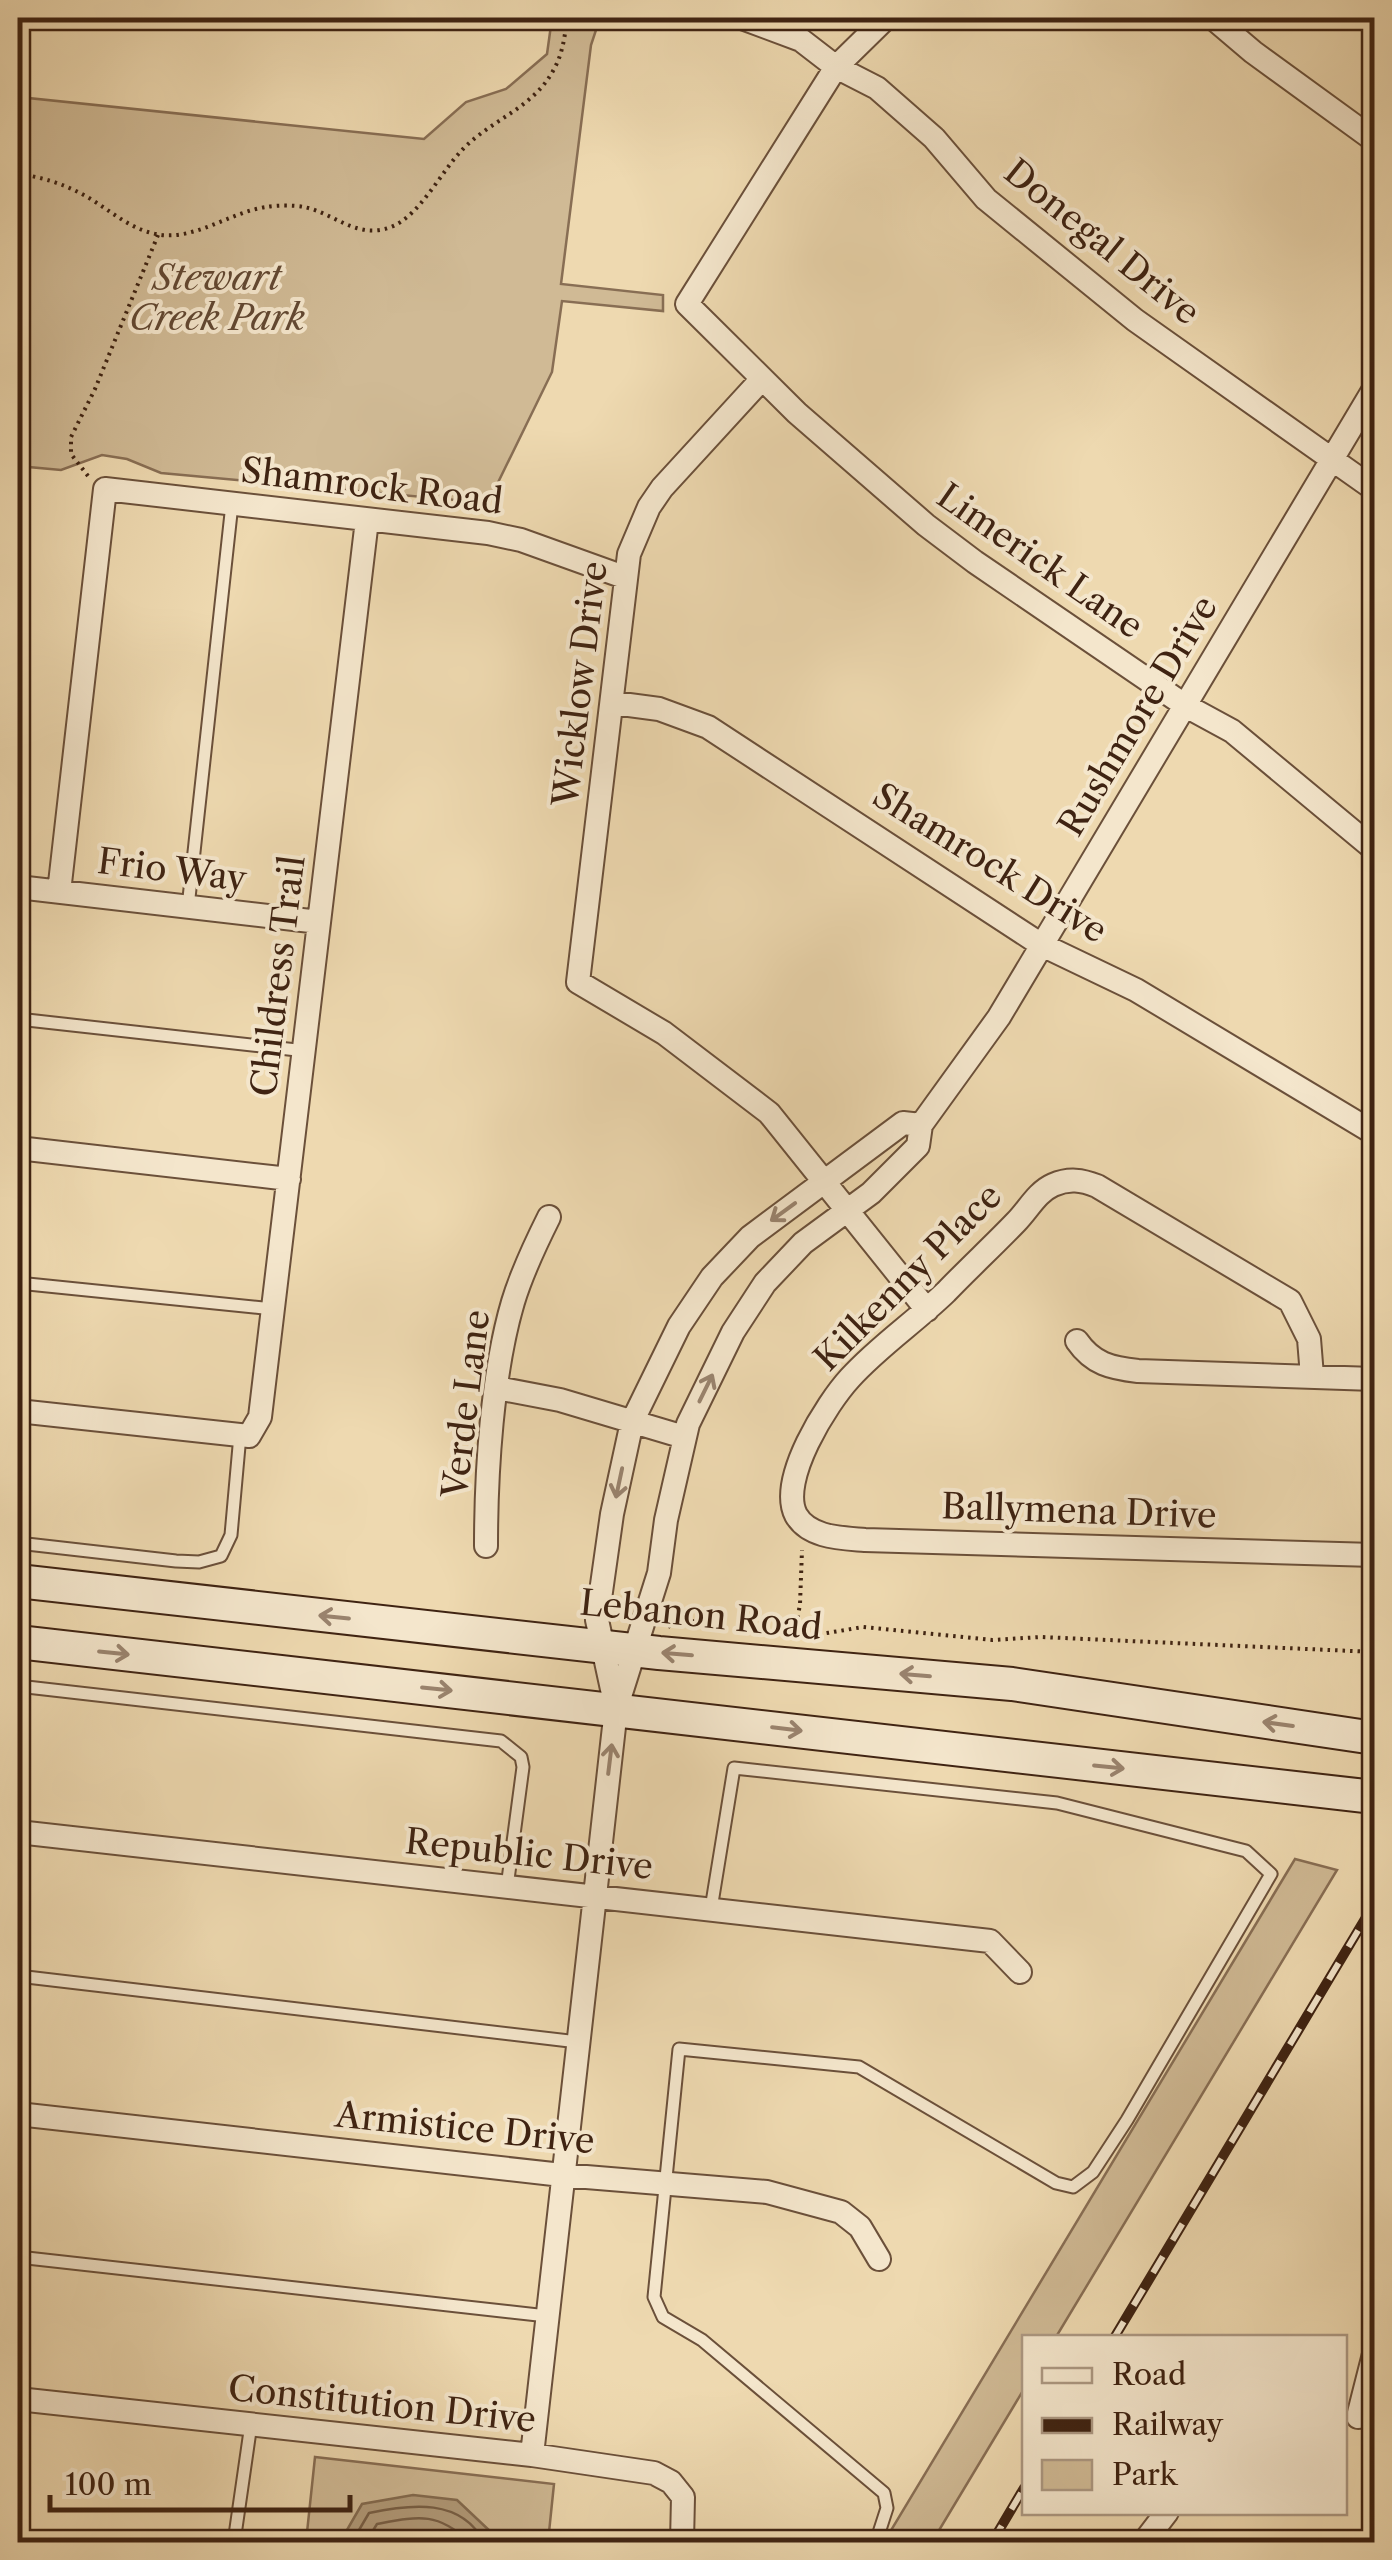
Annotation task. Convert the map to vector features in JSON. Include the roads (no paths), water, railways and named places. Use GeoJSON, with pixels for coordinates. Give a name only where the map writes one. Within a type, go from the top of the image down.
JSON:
{"type":"FeatureCollection","features":[{"type":"Feature","properties":{"kind":"main road","name":"Lebanon Road"},"geometry":{"type":"LineString","coordinates":[[18,1581],[620,1648],[792,1651],[1374,1738]]}},
{"type":"Feature","properties":{"kind":"main road"},"geometry":{"type":"LineString","coordinates":[[18,1642],[1374,1797]]}},
{"type":"Feature","properties":{"kind":"street","name":"Donegal Drive"},"geometry":{"type":"LineString","coordinates":[[742,18],[801,40],[836,67],[877,88],[934,138],[986,199],[1135,320],[1374,489]]}},
{"type":"Feature","properties":{"kind":"street"},"geometry":{"type":"LineString","coordinates":[[836,67],[886,18]]}},
{"type":"Feature","properties":{"kind":"street"},"geometry":{"type":"LineString","coordinates":[[1213,18],[1374,140]]}},
{"type":"Feature","properties":{"kind":"street","name":"Limerick Lane"},"geometry":{"type":"LineString","coordinates":[[836,67],[686,304],[761,380],[891,496],[962,553],[1186,706],[1221,724],[1264,755],[1374,850]]}},
{"type":"Feature","properties":{"kind":"street","name":"Wicklow Drive"},"geometry":{"type":"LineString","coordinates":[[761,380],[662,488],[639,530],[624,577],[614,702],[578,982],[664,1033],[769,1113],[826,1180]]}},
{"type":"Feature","properties":{"kind":"street","name":"Rushmore Drive"},"geometry":{"type":"LineString","coordinates":[[532,2455],[620,1648],[658,1573],[684,1437],[733,1332],[765,1283],[804,1242],[850,1211],[918,1146],[921,1125],[980,1048],[1374,389]]}},
{"type":"Feature","properties":{"kind":"street","name":"Shamrock Road"},"geometry":{"type":"LineString","coordinates":[[58,892],[104,489],[455,528],[521,540],[624,577]]}},
{"type":"Feature","properties":{"kind":"street","name":"Childress Trail"},"geometry":{"type":"LineString","coordinates":[[244,1436],[260,1417],[367,520]]}},
{"type":"Feature","properties":{"kind":"street","name":"Shamrock Drive"},"geometry":{"type":"LineString","coordinates":[[614,702],[684,715],[720,734],[1040,944],[1136,990],[1374,1133]]}},
{"type":"Feature","properties":{"kind":"street","name":"Frio Way"},"geometry":{"type":"LineString","coordinates":[[18,887],[319,922]]}},
{"type":"Feature","properties":{"kind":"street","name":"Rushmore Drive"},"geometry":{"type":"LineString","coordinates":[[620,1648],[598,1620],[612,1514],[632,1422],[680,1326],[712,1277],[750,1236],[903,1123],[921,1125]]}},
{"type":"Feature","properties":{"kind":"street"},"geometry":{"type":"LineString","coordinates":[[18,1148],[289,1179]]}},
{"type":"Feature","properties":{"kind":"street"},"geometry":{"type":"LineString","coordinates":[[826,1180],[927,1310]]}},
{"type":"Feature","properties":{"kind":"street","name":"Kilkenny Place"},"geometry":{"type":"LineString","coordinates":[[798,1515],[794,1491],[802,1458],[825,1410],[870,1358],[927,1310],[1054,1184],[1080,1180],[1125,1201],[1290,1301],[1309,1339],[1312,1376]]}},
{"type":"Feature","properties":{"kind":"street","name":"Verde Lane"},"geometry":{"type":"LineString","coordinates":[[486,1546],[486,1506],[498,1388],[513,1302],[549,1217]]}},
{"type":"Feature","properties":{"kind":"street"},"geometry":{"type":"LineString","coordinates":[[1077,1342],[1089,1358],[1124,1370],[1374,1380]]}},
{"type":"Feature","properties":{"kind":"street"},"geometry":{"type":"LineString","coordinates":[[498,1388],[560,1400],[684,1437]]}},
{"type":"Feature","properties":{"kind":"street"},"geometry":{"type":"LineString","coordinates":[[18,1411],[244,1436]]}},
{"type":"Feature","properties":{"kind":"street","name":"Ballymena Drive"},"geometry":{"type":"LineString","coordinates":[[798,1515],[824,1536],[864,1540],[1374,1554]]}},
{"type":"Feature","properties":{"kind":"street","name":"Republic Drive"},"geometry":{"type":"LineString","coordinates":[[18,1832],[990,1941],[1020,1972]]}},
{"type":"Feature","properties":{"kind":"street","name":"Armistice Drive"},"geometry":{"type":"LineString","coordinates":[[18,2114],[562,2175],[767,2192],[841,2212],[860,2227],[879,2259]]}},
{"type":"Feature","properties":{"kind":"street"},"geometry":{"type":"LineString","coordinates":[[1359,2418],[1374,2354]]}},
{"type":"Feature","properties":{"kind":"street","name":"Constitution Drive"},"geometry":{"type":"LineString","coordinates":[[18,2399],[654,2472],[671,2482],[684,2498],[682,2542]]}},
{"type":"Feature","properties":{"kind":"street"},"geometry":{"type":"LineString","coordinates":[[1144,2542],[1165,2515]]}},
{"type":"Feature","properties":{"kind":"lane"},"geometry":{"type":"LineString","coordinates":[[188,907],[232,504]]}},
{"type":"Feature","properties":{"kind":"lane"},"geometry":{"type":"LineString","coordinates":[[18,1020],[306,1050]]}},
{"type":"Feature","properties":{"kind":"lane"},"geometry":{"type":"LineString","coordinates":[[18,1283],[273,1310]]}},
{"type":"Feature","properties":{"kind":"lane"},"geometry":{"type":"LineString","coordinates":[[18,1544],[198,1562],[221,1556],[231,1535],[244,1436]]}},
{"type":"Feature","properties":{"kind":"lane"},"geometry":{"type":"LineString","coordinates":[[18,1686],[501,1741],[522,1756],[523,1767],[507,1887]]}},
{"type":"Feature","properties":{"kind":"lane"},"geometry":{"type":"LineString","coordinates":[[711,1910],[734,1768],[1057,1803],[1246,1851],[1271,1874],[1127,2120],[1093,2172],[1073,2187],[1056,2183],[859,2067],[679,2049],[654,2296],[663,2317],[702,2340],[884,2493],[888,2508],[876,2542]]}},
{"type":"Feature","properties":{"kind":"lane"},"geometry":{"type":"LineString","coordinates":[[18,1976],[578,2042]]}},
{"type":"Feature","properties":{"kind":"lane"},"geometry":{"type":"LineString","coordinates":[[18,2257],[547,2316]]}},
{"type":"Feature","properties":{"kind":"lane"},"geometry":{"type":"LineString","coordinates":[[234,2542],[251,2424]]}},
{"type":"Feature","properties":{"kind":"lane"},"geometry":{"type":"LineString","coordinates":[[18,2538],[44,2542]]}},
{"type":"Feature","properties":{"kind":"water"},"geometry":{"type":"Polygon","coordinates":[[[413,2495],[457,2500],[492,2533],[494,2542],[340,2542],[362,2504],[413,2495]]]}},
{"type":"Feature","properties":{"kind":"railway"},"geometry":{"type":"LineString","coordinates":[[1116,2335],[1374,1904]]}},
{"type":"Feature","properties":{"kind":"railway"},"geometry":{"type":"LineString","coordinates":[[992,2542],[1022,2491]]}},
{"type":"Feature","properties":{"kind":"park label","name":"Stewart Creek Park"},"geometry":{"type":"Point","coordinates":[217,298]}}]}
